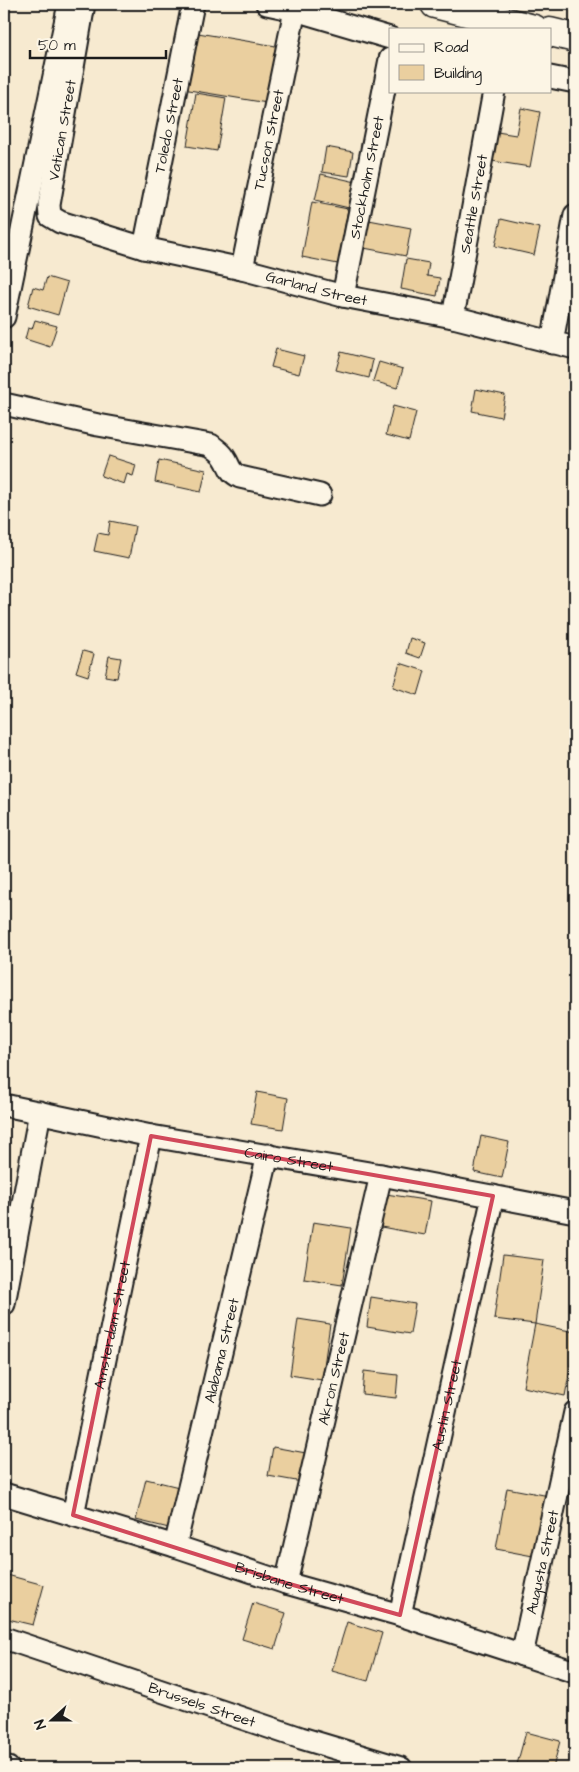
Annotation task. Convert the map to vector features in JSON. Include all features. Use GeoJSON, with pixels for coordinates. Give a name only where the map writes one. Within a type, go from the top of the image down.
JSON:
{"type":"FeatureCollection","features":[{"type":"Feature","properties":{"kind":"main road"},"geometry":{"type":"LineString","coordinates":[[435,4],[530,28]]}},
{"type":"Feature","properties":{"kind":"main road"},"geometry":{"type":"LineString","coordinates":[[552,32],[575,38]]}},
{"type":"Feature","properties":{"kind":"street"},"geometry":{"type":"LineString","coordinates":[[4,317],[69,4]]}},
{"type":"Feature","properties":{"kind":"street","name":"Vatican Street"},"geometry":{"type":"LineString","coordinates":[[60,222],[50,216],[49,206],[84,4]]}},
{"type":"Feature","properties":{"kind":"street","name":"Toledo Street"},"geometry":{"type":"LineString","coordinates":[[144,248],[193,4]]}},
{"type":"Feature","properties":{"kind":"street"},"geometry":{"type":"LineString","coordinates":[[267,4],[295,10],[389,38]]}},
{"type":"Feature","properties":{"kind":"street","name":"Tucson Street"},"geometry":{"type":"LineString","coordinates":[[242,269],[295,10]]}},
{"type":"Feature","properties":{"kind":"street","name":"Stockholm Street"},"geometry":{"type":"LineString","coordinates":[[343,296],[389,64]]}},
{"type":"Feature","properties":{"kind":"street"},"geometry":{"type":"LineString","coordinates":[[552,77],[575,82]]}},
{"type":"Feature","properties":{"kind":"street","name":"Seattle Street"},"geometry":{"type":"LineString","coordinates":[[453,317],[494,92]]}},
{"type":"Feature","properties":{"kind":"street"},"geometry":{"type":"LineString","coordinates":[[552,343],[575,215]]}},
{"type":"Feature","properties":{"kind":"street","name":"Garland Street"},"geometry":{"type":"LineString","coordinates":[[60,222],[144,248],[242,269],[343,296],[453,317],[575,348]]}},
{"type":"Feature","properties":{"kind":"street"},"geometry":{"type":"LineString","coordinates":[[4,404],[98,425],[211,445],[223,455],[233,474],[320,495]]}},
{"type":"Feature","properties":{"kind":"street","name":"Cairo Street"},"geometry":{"type":"LineString","coordinates":[[4,1105],[151,1136],[381,1175],[575,1212]]}},
{"type":"Feature","properties":{"kind":"street"},"geometry":{"type":"LineString","coordinates":[[4,1304],[40,1112]]}},
{"type":"Feature","properties":{"kind":"street","name":"Amsterdam Street"},"geometry":{"type":"LineString","coordinates":[[74,1515],[151,1136]]}},
{"type":"Feature","properties":{"kind":"street","name":"Alabama Street"},"geometry":{"type":"LineString","coordinates":[[175,1546],[268,1155]]}},
{"type":"Feature","properties":{"kind":"street","name":"Akron Street"},"geometry":{"type":"LineString","coordinates":[[286,1583],[381,1175]]}},
{"type":"Feature","properties":{"kind":"street","name":"Austin Street"},"geometry":{"type":"LineString","coordinates":[[400,1615],[493,1196]]}},
{"type":"Feature","properties":{"kind":"street","name":"Augusta Street"},"geometry":{"type":"LineString","coordinates":[[522,1655],[575,1412]]}},
{"type":"Feature","properties":{"kind":"street","name":"Brisbane Street"},"geometry":{"type":"LineString","coordinates":[[4,1494],[175,1546],[286,1583],[400,1615],[575,1672]]}},
{"type":"Feature","properties":{"kind":"street","name":"Brussels Street"},"geometry":{"type":"LineString","coordinates":[[4,1638],[301,1738],[401,1768]]}},
{"type":"Feature","properties":{"kind":"street"},"geometry":{"type":"LineString","coordinates":[[4,1767],[8,1768]]}},
{"type":"Feature","properties":{"kind":"highlighted area"},"geometry":{"type":"Polygon","coordinates":[[[151,1136],[493,1196],[400,1615],[286,1583],[73,1515],[151,1136]]]}},
{"type":"Feature","properties":{"kind":"building"},"geometry":{"type":"Polygon","coordinates":[[[192,32],[276,46],[267,103],[183,89],[192,32]]]}},
{"type":"Feature","properties":{"kind":"building"},"geometry":{"type":"Polygon","coordinates":[[[196,93],[226,98],[217,151],[187,146],[196,93]]]}},
{"type":"Feature","properties":{"kind":"building"},"geometry":{"type":"Polygon","coordinates":[[[521,108],[540,112],[530,167],[492,161],[497,132],[516,135],[521,108]]]}},
{"type":"Feature","properties":{"kind":"building"},"geometry":{"type":"Polygon","coordinates":[[[326,147],[353,152],[349,176],[322,172],[326,147]]]}},
{"type":"Feature","properties":{"kind":"building"},"geometry":{"type":"Polygon","coordinates":[[[321,174],[356,182],[349,208],[315,200],[321,174]]]}},
{"type":"Feature","properties":{"kind":"building"},"geometry":{"type":"Polygon","coordinates":[[[312,202],[348,209],[338,264],[302,257],[312,202]]]}},
{"type":"Feature","properties":{"kind":"building"},"geometry":{"type":"Polygon","coordinates":[[[501,219],[540,228],[534,255],[495,246],[501,219]]]}},
{"type":"Feature","properties":{"kind":"building"},"geometry":{"type":"Polygon","coordinates":[[[369,220],[411,228],[406,256],[364,248],[369,220]]]}},
{"type":"Feature","properties":{"kind":"building"},"geometry":{"type":"Polygon","coordinates":[[[406,259],[429,263],[427,276],[440,278],[437,296],[401,289],[406,259]]]}},
{"type":"Feature","properties":{"kind":"building"},"geometry":{"type":"Polygon","coordinates":[[[47,277],[67,283],[58,315],[28,306],[33,287],[43,290],[47,277]]]}},
{"type":"Feature","properties":{"kind":"building"},"geometry":{"type":"Polygon","coordinates":[[[35,320],[57,326],[50,347],[25,339],[28,328],[32,329],[35,320]]]}},
{"type":"Feature","properties":{"kind":"building"},"geometry":{"type":"Polygon","coordinates":[[[276,349],[304,356],[299,374],[271,367],[276,349]]]}},
{"type":"Feature","properties":{"kind":"building"},"geometry":{"type":"Polygon","coordinates":[[[341,352],[373,360],[369,378],[336,370],[341,352]]]}},
{"type":"Feature","properties":{"kind":"building"},"geometry":{"type":"Polygon","coordinates":[[[379,362],[403,369],[397,388],[373,381],[379,362]]]}},
{"type":"Feature","properties":{"kind":"building"},"geometry":{"type":"Polygon","coordinates":[[[476,389],[505,395],[501,417],[472,411],[476,389]]]}},
{"type":"Feature","properties":{"kind":"building"},"geometry":{"type":"Polygon","coordinates":[[[393,406],[416,412],[409,441],[386,435],[393,406]]]}},
{"type":"Feature","properties":{"kind":"building"},"geometry":{"type":"Polygon","coordinates":[[[108,456],[136,465],[133,476],[127,474],[124,484],[101,476],[108,456]]]}},
{"type":"Feature","properties":{"kind":"building"},"geometry":{"type":"Polygon","coordinates":[[[159,460],[206,470],[201,492],[155,482],[159,460]]]}},
{"type":"Feature","properties":{"kind":"building"},"geometry":{"type":"Polygon","coordinates":[[[110,521],[135,526],[129,558],[94,551],[98,533],[108,535],[110,521]]]}},
{"type":"Feature","properties":{"kind":"building"},"geometry":{"type":"Polygon","coordinates":[[[410,638],[425,643],[420,658],[406,653],[410,638]]]}},
{"type":"Feature","properties":{"kind":"building"},"geometry":{"type":"Polygon","coordinates":[[[83,651],[94,654],[88,676],[76,672],[83,651]]]}},
{"type":"Feature","properties":{"kind":"building"},"geometry":{"type":"Polygon","coordinates":[[[109,656],[121,658],[117,678],[105,676],[109,656]]]}},
{"type":"Feature","properties":{"kind":"building"},"geometry":{"type":"Polygon","coordinates":[[[400,663],[425,671],[418,695],[393,687],[400,663]]]}},
{"type":"Feature","properties":{"kind":"building"},"geometry":{"type":"Polygon","coordinates":[[[257,1092],[288,1098],[283,1129],[251,1124],[257,1092]]]}},
{"type":"Feature","properties":{"kind":"building"},"geometry":{"type":"Polygon","coordinates":[[[481,1136],[509,1142],[502,1178],[474,1172],[481,1136]]]}},
{"type":"Feature","properties":{"kind":"building"},"geometry":{"type":"Polygon","coordinates":[[[386,1194],[431,1201],[425,1235],[381,1227],[386,1194]]]}},
{"type":"Feature","properties":{"kind":"building"},"geometry":{"type":"Polygon","coordinates":[[[313,1222],[351,1228],[342,1285],[304,1279],[313,1222]]]}},
{"type":"Feature","properties":{"kind":"building"},"geometry":{"type":"Polygon","coordinates":[[[503,1255],[544,1260],[535,1324],[494,1319],[503,1255]]]}},
{"type":"Feature","properties":{"kind":"building"},"geometry":{"type":"Polygon","coordinates":[[[371,1297],[415,1304],[410,1334],[367,1327],[371,1297]]]}},
{"type":"Feature","properties":{"kind":"building"},"geometry":{"type":"Polygon","coordinates":[[[298,1319],[330,1324],[322,1380],[290,1375],[298,1319]]]}},
{"type":"Feature","properties":{"kind":"building"},"geometry":{"type":"Polygon","coordinates":[[[535,1324],[575,1332],[575,1343],[565,1396],[523,1387],[535,1324]]]}},
{"type":"Feature","properties":{"kind":"building"},"geometry":{"type":"Polygon","coordinates":[[[364,1371],[398,1375],[396,1398],[362,1394],[364,1371]]]}},
{"type":"Feature","properties":{"kind":"building"},"geometry":{"type":"Polygon","coordinates":[[[273,1447],[306,1453],[302,1482],[268,1476],[273,1447]]]}},
{"type":"Feature","properties":{"kind":"building"},"geometry":{"type":"Polygon","coordinates":[[[146,1479],[183,1488],[173,1529],[136,1520],[146,1479]]]}},
{"type":"Feature","properties":{"kind":"building"},"geometry":{"type":"Polygon","coordinates":[[[507,1488],[549,1496],[538,1557],[496,1549],[507,1488]]]}},
{"type":"Feature","properties":{"kind":"building"},"geometry":{"type":"Polygon","coordinates":[[[7,1575],[44,1585],[33,1625],[4,1618],[4,1589],[7,1575]]]}},
{"type":"Feature","properties":{"kind":"building"},"geometry":{"type":"Polygon","coordinates":[[[253,1603],[286,1613],[275,1649],[242,1639],[253,1603]]]}},
{"type":"Feature","properties":{"kind":"building"},"geometry":{"type":"Polygon","coordinates":[[[347,1622],[382,1633],[368,1681],[332,1671],[347,1622]]]}},
{"type":"Feature","properties":{"kind":"building"},"geometry":{"type":"Polygon","coordinates":[[[526,1732],[560,1741],[553,1768],[516,1768],[526,1732]]]}}]}
